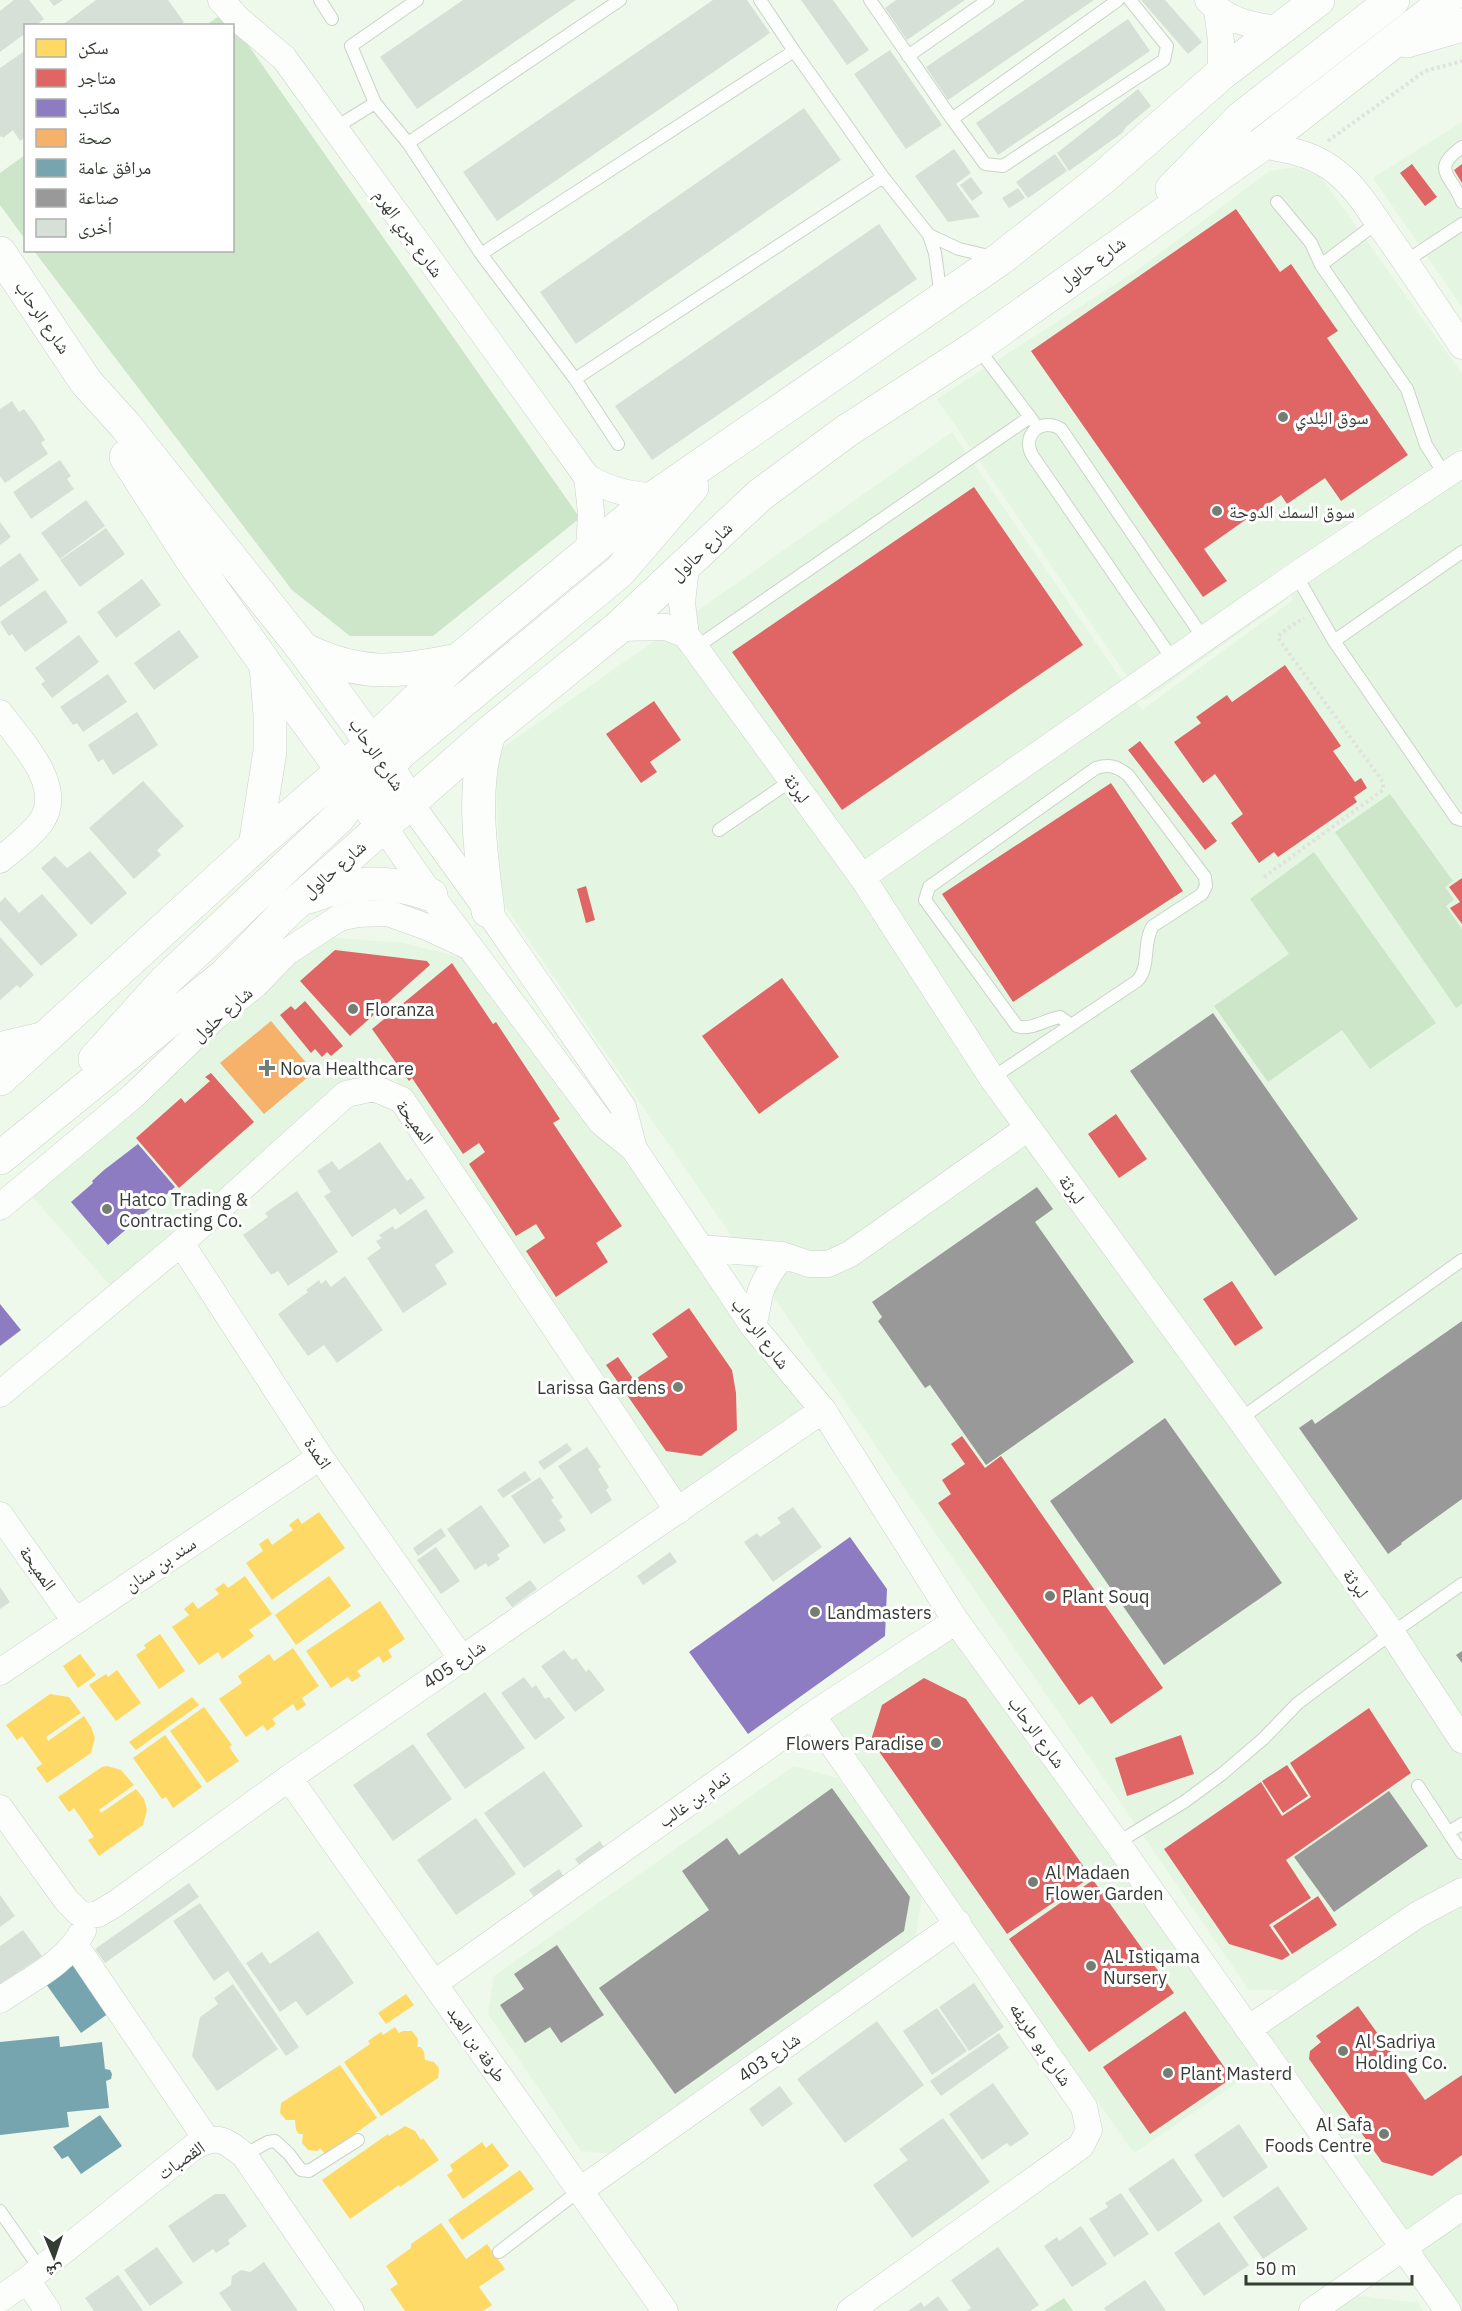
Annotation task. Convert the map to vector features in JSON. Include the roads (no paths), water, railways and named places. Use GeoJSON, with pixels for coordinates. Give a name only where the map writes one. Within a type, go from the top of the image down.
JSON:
{"type":"FeatureCollection","features":[{"type":"Feature","properties":{"kind":"main road"},"geometry":{"type":"LineString","coordinates":[[0,1079],[255,846],[352,780],[379,755],[458,660],[589,554],[656,496],[1000,259],[1099,181],[1221,74],[1318,0]]}},
{"type":"Feature","properties":{"kind":"main road"},"geometry":{"type":"LineString","coordinates":[[1118,244],[1241,118],[1393,0]]}},
{"type":"Feature","properties":{"kind":"main road","name":"شارع حالول"},"geometry":{"type":"LineString","coordinates":[[0,1158],[225,975],[287,910],[490,732],[618,628],[760,495],[845,432],[976,346],[1261,145],[1447,0]]}},
{"type":"Feature","properties":{"kind":"main road"},"geometry":{"type":"LineString","coordinates":[[1383,49],[1437,30],[1462,25]]}},
{"type":"Feature","properties":{"kind":"main road","name":"شارع الرحاب"},"geometry":{"type":"LineString","coordinates":[[0,253],[86,382],[125,425],[303,649],[379,755],[410,803]]}},
{"type":"Feature","properties":{"kind":"main road","name":"شارع الرحاب"},"geometry":{"type":"LineString","coordinates":[[86,382],[108,431],[192,560],[383,826]]}},
{"type":"Feature","properties":{"kind":"main road"},"geometry":{"type":"LineString","coordinates":[[379,755],[400,753],[619,572],[728,446]]}},
{"type":"Feature","properties":{"kind":"main road"},"geometry":{"type":"LineString","coordinates":[[303,649],[344,666],[373,671],[399,671],[458,660]]}},
{"type":"Feature","properties":{"kind":"main road"},"geometry":{"type":"LineString","coordinates":[[255,846],[270,751],[266,665]]}},
{"type":"Feature","properties":{"kind":"main road"},"geometry":{"type":"LineString","coordinates":[[488,911],[481,844],[479,792],[481,762],[490,732]]}},
{"type":"Feature","properties":{"kind":"main road"},"geometry":{"type":"LineString","coordinates":[[379,755],[383,826]]}},
{"type":"Feature","properties":{"kind":"main road"},"geometry":{"type":"LineString","coordinates":[[32,1131],[165,981],[351,804],[352,780]]}},
{"type":"Feature","properties":{"kind":"main road"},"geometry":{"type":"LineString","coordinates":[[287,910],[309,897],[350,884],[394,884],[415,888],[431,895]]}},
{"type":"Feature","properties":{"kind":"main road"},"geometry":{"type":"LineString","coordinates":[[215,1017],[225,975]]}},
{"type":"Feature","properties":{"kind":"street","name":"شارع جري الهرم"},"geometry":{"type":"LineString","coordinates":[[221,0],[238,19],[284,58],[333,129],[587,477],[620,493],[656,496]]}},
{"type":"Feature","properties":{"kind":"street"},"geometry":{"type":"LineString","coordinates":[[1213,5],[1245,23],[1279,29]]}},
{"type":"Feature","properties":{"kind":"street"},"geometry":{"type":"LineString","coordinates":[[1213,5],[1221,41],[1221,74]]}},
{"type":"Feature","properties":{"kind":"street"},"geometry":{"type":"LineString","coordinates":[[1261,145],[1287,149],[1308,156],[1329,166],[1347,180],[1406,261],[1462,346]]}},
{"type":"Feature","properties":{"kind":"street"},"geometry":{"type":"LineString","coordinates":[[862,877],[1296,575],[1454,470]]}},
{"type":"Feature","properties":{"kind":"street","name":"شارع جري الهرم"},"geometry":{"type":"LineString","coordinates":[[587,477],[591,512],[589,554]]}},
{"type":"Feature","properties":{"kind":"street"},"geometry":{"type":"LineString","coordinates":[[686,566],[682,595],[691,641]]}},
{"type":"Feature","properties":{"kind":"street"},"geometry":{"type":"LineString","coordinates":[[618,628],[666,627],[691,641]]}},
{"type":"Feature","properties":{"kind":"street","name":"لبرثة"},"geometry":{"type":"LineString","coordinates":[[691,641],[862,877],[992,1078],[1240,1419],[1392,1633],[1462,1740]]}},
{"type":"Feature","properties":{"kind":"street"},"geometry":{"type":"LineString","coordinates":[[0,714],[43,772],[48,796],[42,820],[31,833],[0,860]]}},
{"type":"Feature","properties":{"kind":"street","name":"شارع الرحاب"},"geometry":{"type":"LineString","coordinates":[[410,803],[488,911],[623,1107],[634,1149]]}},
{"type":"Feature","properties":{"kind":"street","name":"شارع الرحاب"},"geometry":{"type":"LineString","coordinates":[[383,826],[431,895],[474,949],[602,1122],[634,1149],[753,1326],[823,1410],[956,1621],[1117,1843],[1448,2311]]}},
{"type":"Feature","properties":{"kind":"street","name":"شارع حلول"},"geometry":{"type":"LineString","coordinates":[[0,1207],[133,1096],[215,1017],[256,984],[287,952],[339,918],[357,914],[388,913],[427,927],[474,949]]}},
{"type":"Feature","properties":{"kind":"street"},"geometry":{"type":"LineString","coordinates":[[0,1048],[5,1044],[48,1034]]}},
{"type":"Feature","properties":{"kind":"street","name":"المميحة"},"geometry":{"type":"LineString","coordinates":[[0,1394],[181,1243],[346,1094],[374,1088],[393,1094],[402,1100],[678,1511]]}},
{"type":"Feature","properties":{"kind":"street"},"geometry":{"type":"LineString","coordinates":[[702,1248],[782,1255],[809,1264],[828,1264],[850,1254],[1028,1128]]}},
{"type":"Feature","properties":{"kind":"street","name":"اثمدة"},"geometry":{"type":"LineString","coordinates":[[181,1243],[320,1457],[462,1659]]}},
{"type":"Feature","properties":{"kind":"street"},"geometry":{"type":"LineString","coordinates":[[753,1326],[762,1290],[770,1272],[782,1255]]}},
{"type":"Feature","properties":{"kind":"street","name":"شارع 405"},"geometry":{"type":"LineString","coordinates":[[86,1916],[98,1914],[115,1904],[289,1778],[823,1410]]}},
{"type":"Feature","properties":{"kind":"street","name":"سند بن سنان"},"geometry":{"type":"LineString","coordinates":[[0,1672],[320,1457]]}},
{"type":"Feature","properties":{"kind":"street","name":"المميحة"},"geometry":{"type":"LineString","coordinates":[[0,1515],[75,1621]]}},
{"type":"Feature","properties":{"kind":"street","name":"تمام بن غالب"},"geometry":{"type":"LineString","coordinates":[[435,1983],[812,1715],[956,1621]]}},
{"type":"Feature","properties":{"kind":"street","name":"شارع بو طريفه"},"geometry":{"type":"LineString","coordinates":[[812,1715],[1084,2107],[1089,2130],[1081,2146],[850,2311]]}},
{"type":"Feature","properties":{"kind":"street","name":"طرفة بن العبد"},"geometry":{"type":"LineString","coordinates":[[289,1778],[666,2311]]}},
{"type":"Feature","properties":{"kind":"street"},"geometry":{"type":"LineString","coordinates":[[0,1808],[67,1901],[79,1913],[86,1916],[83,1930],[75,1945],[65,1955],[0,2000]]}},
{"type":"Feature","properties":{"kind":"street"},"geometry":{"type":"LineString","coordinates":[[1248,2029],[1417,1916],[1462,1891]]}},
{"type":"Feature","properties":{"kind":"street","name":"شارع 403"},"geometry":{"type":"LineString","coordinates":[[579,2191],[958,1923]]}},
{"type":"Feature","properties":{"kind":"street"},"geometry":{"type":"LineString","coordinates":[[75,1945],[207,2140]]}},
{"type":"Feature","properties":{"kind":"street","name":"القصبات"},"geometry":{"type":"LineString","coordinates":[[0,2299],[195,2146],[215,2138],[228,2142],[244,2155],[351,2311]]}},
{"type":"Feature","properties":{"kind":"street"},"geometry":{"type":"LineString","coordinates":[[1312,2311],[1462,2207]]}},
{"type":"Feature","properties":{"kind":"street"},"geometry":{"type":"LineString","coordinates":[[33,2275],[48,2311]]}},
{"type":"Feature","properties":{"kind":"lane"},"geometry":{"type":"LineString","coordinates":[[320,0],[332,19]]}},
{"type":"Feature","properties":{"kind":"lane"},"geometry":{"type":"LineString","coordinates":[[417,0],[351,46],[375,103],[408,143],[482,254],[576,379],[618,444]]}},
{"type":"Feature","properties":{"kind":"lane"},"geometry":{"type":"LineString","coordinates":[[408,143],[620,0]]}},
{"type":"Feature","properties":{"kind":"lane"},"geometry":{"type":"LineString","coordinates":[[760,0],[883,177],[929,235],[935,253],[942,300]]}},
{"type":"Feature","properties":{"kind":"lane"},"geometry":{"type":"LineString","coordinates":[[870,0],[985,164],[1003,166],[1164,60],[1167,46],[1130,0]]}},
{"type":"Feature","properties":{"kind":"lane"},"geometry":{"type":"LineString","coordinates":[[908,56],[988,0]]}},
{"type":"Feature","properties":{"kind":"lane"},"geometry":{"type":"LineString","coordinates":[[952,119],[1118,0]]}},
{"type":"Feature","properties":{"kind":"lane"},"geometry":{"type":"LineString","coordinates":[[482,254],[794,51]]}},
{"type":"Feature","properties":{"kind":"lane"},"geometry":{"type":"LineString","coordinates":[[333,129],[375,103]]}},
{"type":"Feature","properties":{"kind":"lane"},"geometry":{"type":"LineString","coordinates":[[1462,147],[1449,157],[1445,164],[1445,172],[1459,193],[1462,202]]}},
{"type":"Feature","properties":{"kind":"lane"},"geometry":{"type":"LineString","coordinates":[[576,379],[883,177]]}},
{"type":"Feature","properties":{"kind":"lane"},"geometry":{"type":"LineString","coordinates":[[1277,202],[1311,243],[1321,266],[1407,389],[1426,445],[1454,470]]}},
{"type":"Feature","properties":{"kind":"lane"},"geometry":{"type":"LineString","coordinates":[[1321,266],[1378,222]]}},
{"type":"Feature","properties":{"kind":"lane"},"geometry":{"type":"LineString","coordinates":[[1406,261],[1462,224]]}},
{"type":"Feature","properties":{"kind":"lane"},"geometry":{"type":"LineString","coordinates":[[929,235],[959,249],[1000,259]]}},
{"type":"Feature","properties":{"kind":"lane"},"geometry":{"type":"LineString","coordinates":[[976,346],[1033,422],[1033,431],[1028,443],[1032,455],[1173,660]]}},
{"type":"Feature","properties":{"kind":"lane"},"geometry":{"type":"LineString","coordinates":[[691,641],[1033,422],[1050,424],[1061,429],[1204,639]]}},
{"type":"Feature","properties":{"kind":"lane"},"geometry":{"type":"LineString","coordinates":[[1334,641],[1462,552]]}},
{"type":"Feature","properties":{"kind":"lane"},"geometry":{"type":"LineString","coordinates":[[1296,575],[1334,641],[1456,818],[1462,820]]}},
{"type":"Feature","properties":{"kind":"lane"},"geometry":{"type":"LineString","coordinates":[[992,1078],[1071,1025],[1141,977],[1149,933],[1153,926],[1202,894],[1206,886],[1205,877],[1128,774],[1112,765],[1103,766],[1085,775],[929,887],[925,900],[1017,1026],[1032,1027],[1048,1018],[1060,1017],[1071,1025]]}},
{"type":"Feature","properties":{"kind":"lane"},"geometry":{"type":"LineString","coordinates":[[719,831],[792,780]]}},
{"type":"Feature","properties":{"kind":"lane"},"geometry":{"type":"LineString","coordinates":[[1240,1419],[1462,1260]]}},
{"type":"Feature","properties":{"kind":"lane"},"geometry":{"type":"LineString","coordinates":[[1117,1843],[1184,1802],[1222,1774],[1263,1739],[1298,1703],[1462,1584]]}},
{"type":"Feature","properties":{"kind":"lane"},"geometry":{"type":"LineString","coordinates":[[1418,1785],[1462,1853]]}},
{"type":"Feature","properties":{"kind":"lane"},"geometry":{"type":"LineString","coordinates":[[1449,1832],[1462,1824]]}},
{"type":"Feature","properties":{"kind":"lane"},"geometry":{"type":"LineString","coordinates":[[244,2155],[268,2142],[275,2141],[301,2170],[309,2171],[358,2140]]}},
{"type":"Feature","properties":{"kind":"lane"},"geometry":{"type":"LineString","coordinates":[[499,2252],[579,2191]]}},
{"type":"Feature","properties":{"kind":"lane"},"geometry":{"type":"LineString","coordinates":[[0,2211],[33,2275]]}},
{"type":"Feature","properties":{"kind":"place","name":"سوق البلدي"},"geometry":{"type":"Point","coordinates":[1283,417]}},
{"type":"Feature","properties":{"kind":"place","name":"سوق السمك الدوحة"},"geometry":{"type":"Point","coordinates":[1217,511]}},
{"type":"Feature","properties":{"kind":"place","name":"Floranza"},"geometry":{"type":"Point","coordinates":[353,1009]}},
{"type":"Feature","properties":{"kind":"place","name":"Nova Healthcare"},"geometry":{"type":"Point","coordinates":[267,1068]}},
{"type":"Feature","properties":{"kind":"place","name":"Hatco Trading & Contracting Co."},"geometry":{"type":"Point","coordinates":[107,1209]}},
{"type":"Feature","properties":{"kind":"place","name":"Larissa Gardens"},"geometry":{"type":"Point","coordinates":[678,1387]}},
{"type":"Feature","properties":{"kind":"place","name":"Plant Souq"},"geometry":{"type":"Point","coordinates":[1050,1596]}},
{"type":"Feature","properties":{"kind":"place","name":"Landmasters"},"geometry":{"type":"Point","coordinates":[815,1612]}},
{"type":"Feature","properties":{"kind":"place","name":"Flowers Paradise"},"geometry":{"type":"Point","coordinates":[936,1743]}},
{"type":"Feature","properties":{"kind":"place","name":"Al Madaen Flower Garden"},"geometry":{"type":"Point","coordinates":[1033,1882]}},
{"type":"Feature","properties":{"kind":"place","name":"AL Istiqama Nursery"},"geometry":{"type":"Point","coordinates":[1091,1966]}},
{"type":"Feature","properties":{"kind":"place","name":"Al Sadriya Holding Co."},"geometry":{"type":"Point","coordinates":[1343,2051]}},
{"type":"Feature","properties":{"kind":"place","name":"Plant Masterd"},"geometry":{"type":"Point","coordinates":[1168,2073]}},
{"type":"Feature","properties":{"kind":"place","name":"Al Safa Foods Centre"},"geometry":{"type":"Point","coordinates":[1384,2134]}}]}
